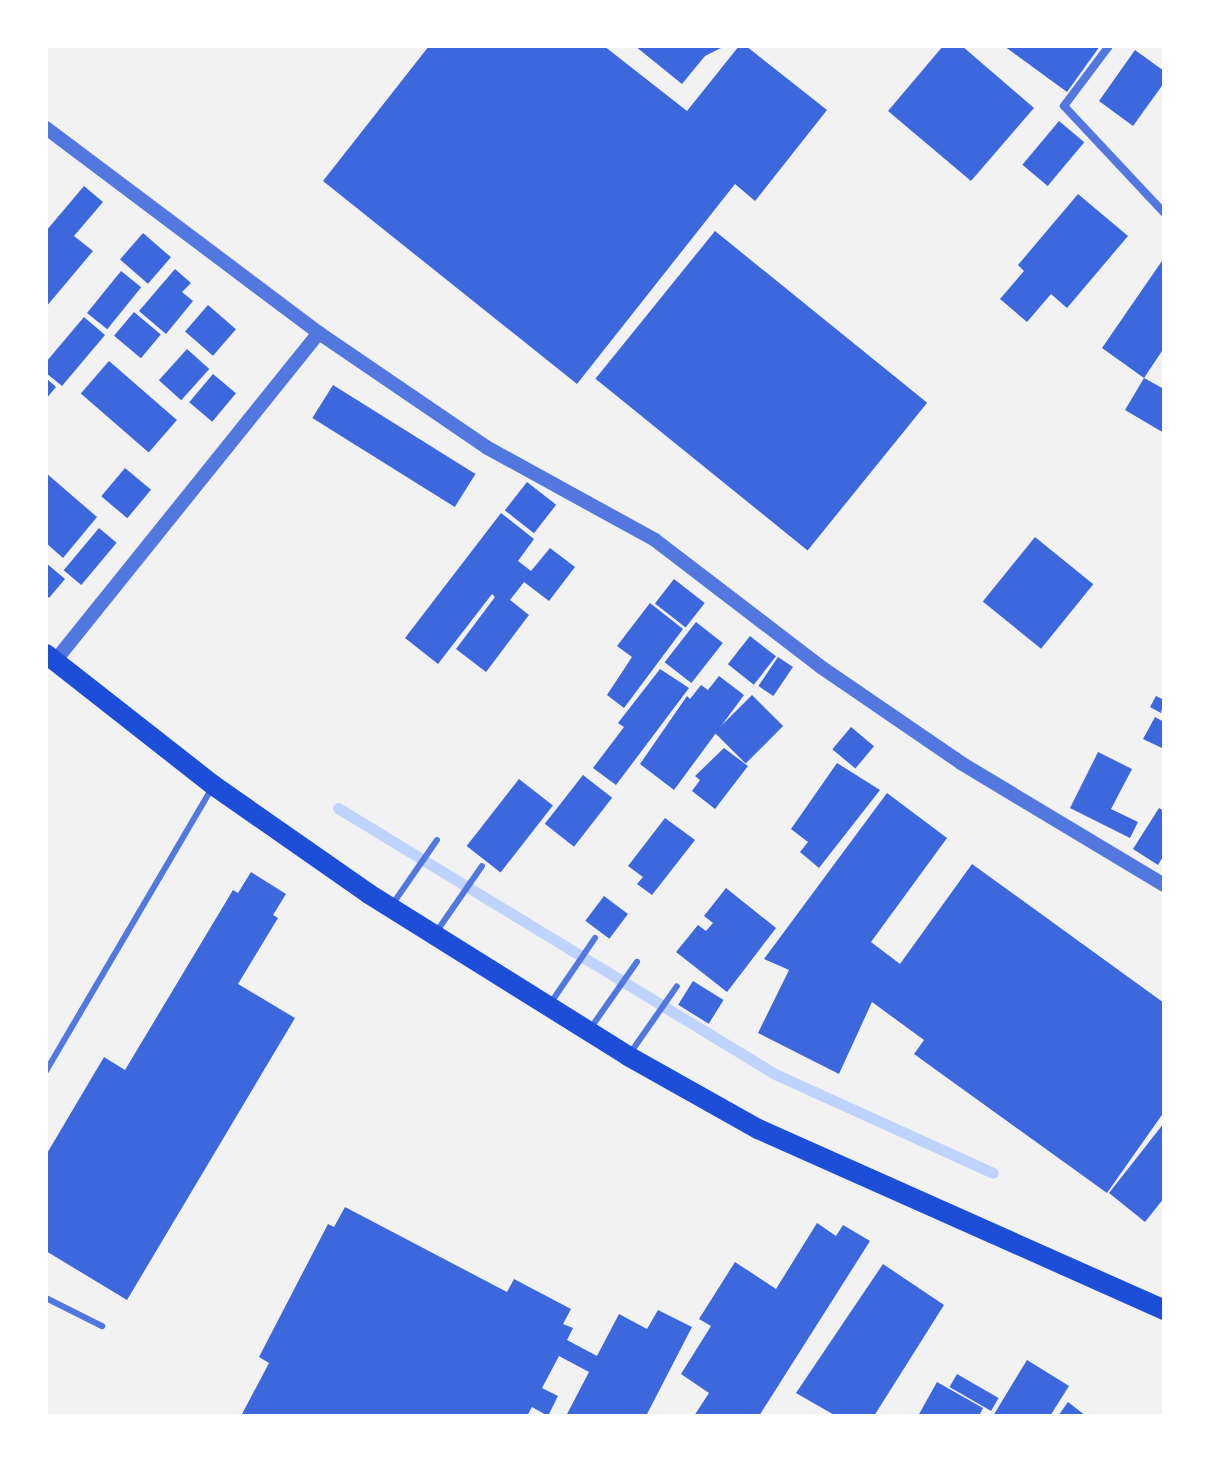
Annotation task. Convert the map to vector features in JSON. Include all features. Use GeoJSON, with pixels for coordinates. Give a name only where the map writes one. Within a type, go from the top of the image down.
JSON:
{"type":"FeatureCollection","features":[{"type":"Feature","properties":{"kind":"main road"},"geometry":{"type":"LineString","coordinates":[[49,661],[213,785],[390,908],[628,1056],[758,1129],[1164,1310]]}},
{"type":"Feature","properties":{"kind":"street"},"geometry":{"type":"LineString","coordinates":[[1109,46],[1064,106],[1164,213]]}},
{"type":"Feature","properties":{"kind":"street"},"geometry":{"type":"LineString","coordinates":[[46,128],[319,333],[486,447],[655,540],[821,667],[961,763],[1164,885]]}},
{"type":"Feature","properties":{"kind":"street"},"geometry":{"type":"LineString","coordinates":[[49,661],[319,333]]}},
{"type":"Feature","properties":{"kind":"lane"},"geometry":{"type":"LineString","coordinates":[[46,1071],[213,785]]}},
{"type":"Feature","properties":{"kind":"lane"},"geometry":{"type":"LineString","coordinates":[[390,908],[437,840]]}},
{"type":"Feature","properties":{"kind":"lane"},"geometry":{"type":"LineString","coordinates":[[433,937],[482,866]]}},
{"type":"Feature","properties":{"kind":"lane"},"geometry":{"type":"LineString","coordinates":[[547,1008],[595,938]]}},
{"type":"Feature","properties":{"kind":"lane"},"geometry":{"type":"LineString","coordinates":[[588,1032],[637,962]]}},
{"type":"Feature","properties":{"kind":"lane"},"geometry":{"type":"LineString","coordinates":[[628,1056],[677,986]]}},
{"type":"Feature","properties":{"kind":"lane"},"geometry":{"type":"LineString","coordinates":[[46,1298],[102,1326]]}},
{"type":"Feature","properties":{"kind":"building"},"geometry":{"type":"Polygon","coordinates":[[[429,46],[604,46],[687,111],[739,46],[746,46],[827,110],[755,201],[735,184],[577,384],[323,181],[429,46]]]}},
{"type":"Feature","properties":{"kind":"building"},"geometry":{"type":"Polygon","coordinates":[[[635,46],[725,46],[705,56],[682,84],[635,46]]]}},
{"type":"Feature","properties":{"kind":"building"},"geometry":{"type":"Polygon","coordinates":[[[943,46],[962,46],[1034,108],[971,181],[888,111],[943,46]]]}},
{"type":"Feature","properties":{"kind":"building"},"geometry":{"type":"Polygon","coordinates":[[[1004,46],[1100,46],[1067,92],[1004,46]]]}},
{"type":"Feature","properties":{"kind":"building"},"geometry":{"type":"Polygon","coordinates":[[[1135,50],[1164,71],[1164,83],[1133,126],[1099,101],[1135,50]]]}},
{"type":"Feature","properties":{"kind":"building"},"geometry":{"type":"Polygon","coordinates":[[[1059,121],[1084,142],[1048,186],[1022,165],[1059,121]]]}},
{"type":"Feature","properties":{"kind":"building"},"geometry":{"type":"Polygon","coordinates":[[[84,186],[103,202],[74,236],[93,251],[46,307],[46,231],[84,186]]]}},
{"type":"Feature","properties":{"kind":"building"},"geometry":{"type":"Polygon","coordinates":[[[1078,194],[1128,236],[1067,308],[1051,294],[1027,322],[1000,299],[1024,271],[1018,265],[1078,194]]]}},
{"type":"Feature","properties":{"kind":"building"},"geometry":{"type":"Polygon","coordinates":[[[715,231],[927,403],[808,550],[595,379],[715,231]]]}},
{"type":"Feature","properties":{"kind":"building"},"geometry":{"type":"Polygon","coordinates":[[[143,233],[171,257],[148,284],[120,259],[143,233]]]}},
{"type":"Feature","properties":{"kind":"building"},"geometry":{"type":"Polygon","coordinates":[[[1164,258],[1164,348],[1144,378],[1102,348],[1164,258]]]}},
{"type":"Feature","properties":{"kind":"building"},"geometry":{"type":"Polygon","coordinates":[[[175,269],[191,283],[182,292],[193,301],[166,334],[139,311],[175,269]]]}},
{"type":"Feature","properties":{"kind":"building"},"geometry":{"type":"Polygon","coordinates":[[[121,271],[141,287],[107,329],[87,313],[121,271]]]}},
{"type":"Feature","properties":{"kind":"building"},"geometry":{"type":"Polygon","coordinates":[[[208,305],[236,329],[213,356],[185,331],[208,305]]]}},
{"type":"Feature","properties":{"kind":"building"},"geometry":{"type":"Polygon","coordinates":[[[134,312],[161,334],[141,358],[114,336],[134,312]]]}},
{"type":"Feature","properties":{"kind":"building"},"geometry":{"type":"Polygon","coordinates":[[[84,317],[105,335],[62,386],[46,373],[46,362],[84,317]]]}},
{"type":"Feature","properties":{"kind":"building"},"geometry":{"type":"Polygon","coordinates":[[[187,349],[209,369],[181,400],[159,380],[187,349]]]}},
{"type":"Feature","properties":{"kind":"building"},"geometry":{"type":"Polygon","coordinates":[[[109,361],[177,420],[149,452],[81,393],[109,361]]]}},
{"type":"Feature","properties":{"kind":"building"},"geometry":{"type":"Polygon","coordinates":[[[213,374],[236,393],[212,422],[189,402],[213,374]]]}},
{"type":"Feature","properties":{"kind":"building"},"geometry":{"type":"Polygon","coordinates":[[[46,378],[56,387],[46,399],[46,378]]]}},
{"type":"Feature","properties":{"kind":"building"},"geometry":{"type":"Polygon","coordinates":[[[1144,378],[1164,389],[1164,433],[1125,410],[1144,378]]]}},
{"type":"Feature","properties":{"kind":"building"},"geometry":{"type":"Polygon","coordinates":[[[333,385],[475,474],[455,507],[312,418],[333,385]]]}},
{"type":"Feature","properties":{"kind":"building"},"geometry":{"type":"Polygon","coordinates":[[[125,468],[151,490],[127,518],[101,496],[125,468]]]}},
{"type":"Feature","properties":{"kind":"building"},"geometry":{"type":"Polygon","coordinates":[[[46,473],[97,517],[63,558],[46,543],[46,473]]]}},
{"type":"Feature","properties":{"kind":"building"},"geometry":{"type":"Polygon","coordinates":[[[527,482],[556,505],[534,533],[505,510],[527,482]]]}},
{"type":"Feature","properties":{"kind":"building"},"geometry":{"type":"Polygon","coordinates":[[[501,513],[534,539],[518,561],[531,571],[550,548],[575,567],[549,601],[524,582],[510,600],[529,615],[486,672],[456,649],[495,597],[492,594],[438,664],[405,638],[501,513]]]}},
{"type":"Feature","properties":{"kind":"building"},"geometry":{"type":"Polygon","coordinates":[[[99,528],[117,543],[81,585],[64,570],[99,528]]]}},
{"type":"Feature","properties":{"kind":"building"},"geometry":{"type":"Polygon","coordinates":[[[1035,537],[1093,584],[1041,649],[983,602],[1035,537]]]}},
{"type":"Feature","properties":{"kind":"building"},"geometry":{"type":"Polygon","coordinates":[[[46,563],[65,579],[49,598],[46,595],[46,563]]]}},
{"type":"Feature","properties":{"kind":"building"},"geometry":{"type":"Polygon","coordinates":[[[674,579],[705,603],[686,627],[655,603],[674,579]]]}},
{"type":"Feature","properties":{"kind":"building"},"geometry":{"type":"Polygon","coordinates":[[[650,603],[683,629],[624,708],[607,695],[632,657],[617,646],[650,603]]]}},
{"type":"Feature","properties":{"kind":"building"},"geometry":{"type":"Polygon","coordinates":[[[696,622],[723,643],[691,683],[665,662],[696,622]]]}},
{"type":"Feature","properties":{"kind":"building"},"geometry":{"type":"Polygon","coordinates":[[[750,636],[776,656],[754,685],[728,664],[750,636]]]}},
{"type":"Feature","properties":{"kind":"building"},"geometry":{"type":"Polygon","coordinates":[[[778,657],[793,667],[773,696],[758,686],[778,657]]]}},
{"type":"Feature","properties":{"kind":"building"},"geometry":{"type":"Polygon","coordinates":[[[660,669],[689,688],[616,785],[593,768],[624,727],[618,723],[660,669]]]}},
{"type":"Feature","properties":{"kind":"building"},"geometry":{"type":"Polygon","coordinates":[[[719,676],[744,695],[674,790],[640,764],[687,696],[690,699],[701,685],[708,690],[719,676]]]}},
{"type":"Feature","properties":{"kind":"building"},"geometry":{"type":"Polygon","coordinates":[[[752,695],[783,726],[746,764],[715,732],[752,695]]]}},
{"type":"Feature","properties":{"kind":"building"},"geometry":{"type":"Polygon","coordinates":[[[1156,696],[1164,700],[1161,713],[1150,707],[1156,696]]]}},
{"type":"Feature","properties":{"kind":"building"},"geometry":{"type":"Polygon","coordinates":[[[1155,717],[1164,722],[1164,749],[1143,739],[1155,717]]]}},
{"type":"Feature","properties":{"kind":"building"},"geometry":{"type":"Polygon","coordinates":[[[851,727],[874,746],[855,768],[832,749],[851,727]]]}},
{"type":"Feature","properties":{"kind":"building"},"geometry":{"type":"Polygon","coordinates":[[[724,748],[748,766],[715,809],[692,791],[700,780],[695,776],[724,748]]]}},
{"type":"Feature","properties":{"kind":"building"},"geometry":{"type":"Polygon","coordinates":[[[1098,752],[1132,769],[1111,809],[1138,822],[1130,838],[1070,808],[1098,752]]]}},
{"type":"Feature","properties":{"kind":"building"},"geometry":{"type":"Polygon","coordinates":[[[837,763],[880,790],[819,868],[800,852],[808,842],[791,829],[837,763]]]}},
{"type":"Feature","properties":{"kind":"building"},"geometry":{"type":"Polygon","coordinates":[[[583,775],[612,798],[574,847],[545,824],[583,775]]]}},
{"type":"Feature","properties":{"kind":"building"},"geometry":{"type":"Polygon","coordinates":[[[519,779],[553,805],[501,872],[467,846],[519,779]]]}},
{"type":"Feature","properties":{"kind":"building"},"geometry":{"type":"Polygon","coordinates":[[[887,793],[947,838],[871,942],[900,964],[972,864],[1164,1003],[1164,1112],[1107,1193],[914,1054],[924,1040],[872,1002],[839,1074],[758,1033],[789,970],[764,959],[887,793]]]}},
{"type":"Feature","properties":{"kind":"building"},"geometry":{"type":"Polygon","coordinates":[[[1159,808],[1164,811],[1164,855],[1158,865],[1133,849],[1159,808]]]}},
{"type":"Feature","properties":{"kind":"building"},"geometry":{"type":"Polygon","coordinates":[[[665,818],[695,840],[652,895],[637,884],[643,877],[628,866],[665,818]]]}},
{"type":"Feature","properties":{"kind":"building"},"geometry":{"type":"Polygon","coordinates":[[[251,872],[286,894],[273,915],[278,918],[238,984],[295,1018],[127,1300],[46,1251],[46,1155],[104,1057],[125,1070],[233,890],[238,893],[251,872]]]}},
{"type":"Feature","properties":{"kind":"building"},"geometry":{"type":"Polygon","coordinates":[[[726,888],[776,928],[727,992],[676,952],[698,925],[706,931],[713,923],[704,916],[726,888]]]}},
{"type":"Feature","properties":{"kind":"building"},"geometry":{"type":"Polygon","coordinates":[[[604,896],[628,914],[609,939],[585,921],[604,896]]]}},
{"type":"Feature","properties":{"kind":"building"},"geometry":{"type":"Polygon","coordinates":[[[693,981],[724,1000],[709,1024],[678,1005],[693,981]]]}},
{"type":"Feature","properties":{"kind":"building"},"geometry":{"type":"Polygon","coordinates":[[[1164,1123],[1164,1198],[1145,1222],[1109,1193],[1164,1123]]]}},
{"type":"Feature","properties":{"kind":"building"},"geometry":{"type":"Polygon","coordinates":[[[345,1207],[507,1292],[514,1279],[571,1309],[563,1324],[573,1328],[567,1340],[597,1356],[619,1314],[647,1329],[658,1310],[692,1327],[646,1416],[566,1416],[589,1372],[559,1356],[542,1388],[558,1396],[548,1416],[532,1407],[527,1416],[241,1416],[269,1363],[259,1357],[328,1224],[334,1227],[345,1207]]]}},
{"type":"Feature","properties":{"kind":"building"},"geometry":{"type":"Polygon","coordinates":[[[817,1223],[836,1236],[843,1225],[870,1241],[759,1416],[694,1416],[709,1393],[681,1374],[711,1326],[699,1319],[735,1262],[776,1289],[817,1223]]]}},
{"type":"Feature","properties":{"kind":"building"},"geometry":{"type":"Polygon","coordinates":[[[883,1264],[944,1305],[874,1416],[836,1416],[796,1393],[883,1264]]]}},
{"type":"Feature","properties":{"kind":"building"},"geometry":{"type":"Polygon","coordinates":[[[1027,1360],[1069,1386],[1050,1416],[993,1416],[1027,1360]]]}},
{"type":"Feature","properties":{"kind":"building"},"geometry":{"type":"Polygon","coordinates":[[[957,1374],[999,1398],[991,1411],[950,1387],[957,1374]]]}},
{"type":"Feature","properties":{"kind":"building"},"geometry":{"type":"Polygon","coordinates":[[[937,1382],[983,1408],[979,1416],[918,1416],[937,1382]]]}},
{"type":"Feature","properties":{"kind":"building"},"geometry":{"type":"Polygon","coordinates":[[[1068,1402],[1086,1416],[1058,1416],[1068,1402]]]}},
{"type":"Feature","properties":{"kind":"waterway"},"geometry":{"type":"LineString","coordinates":[[338,808],[775,1074],[993,1173]]}}]}
